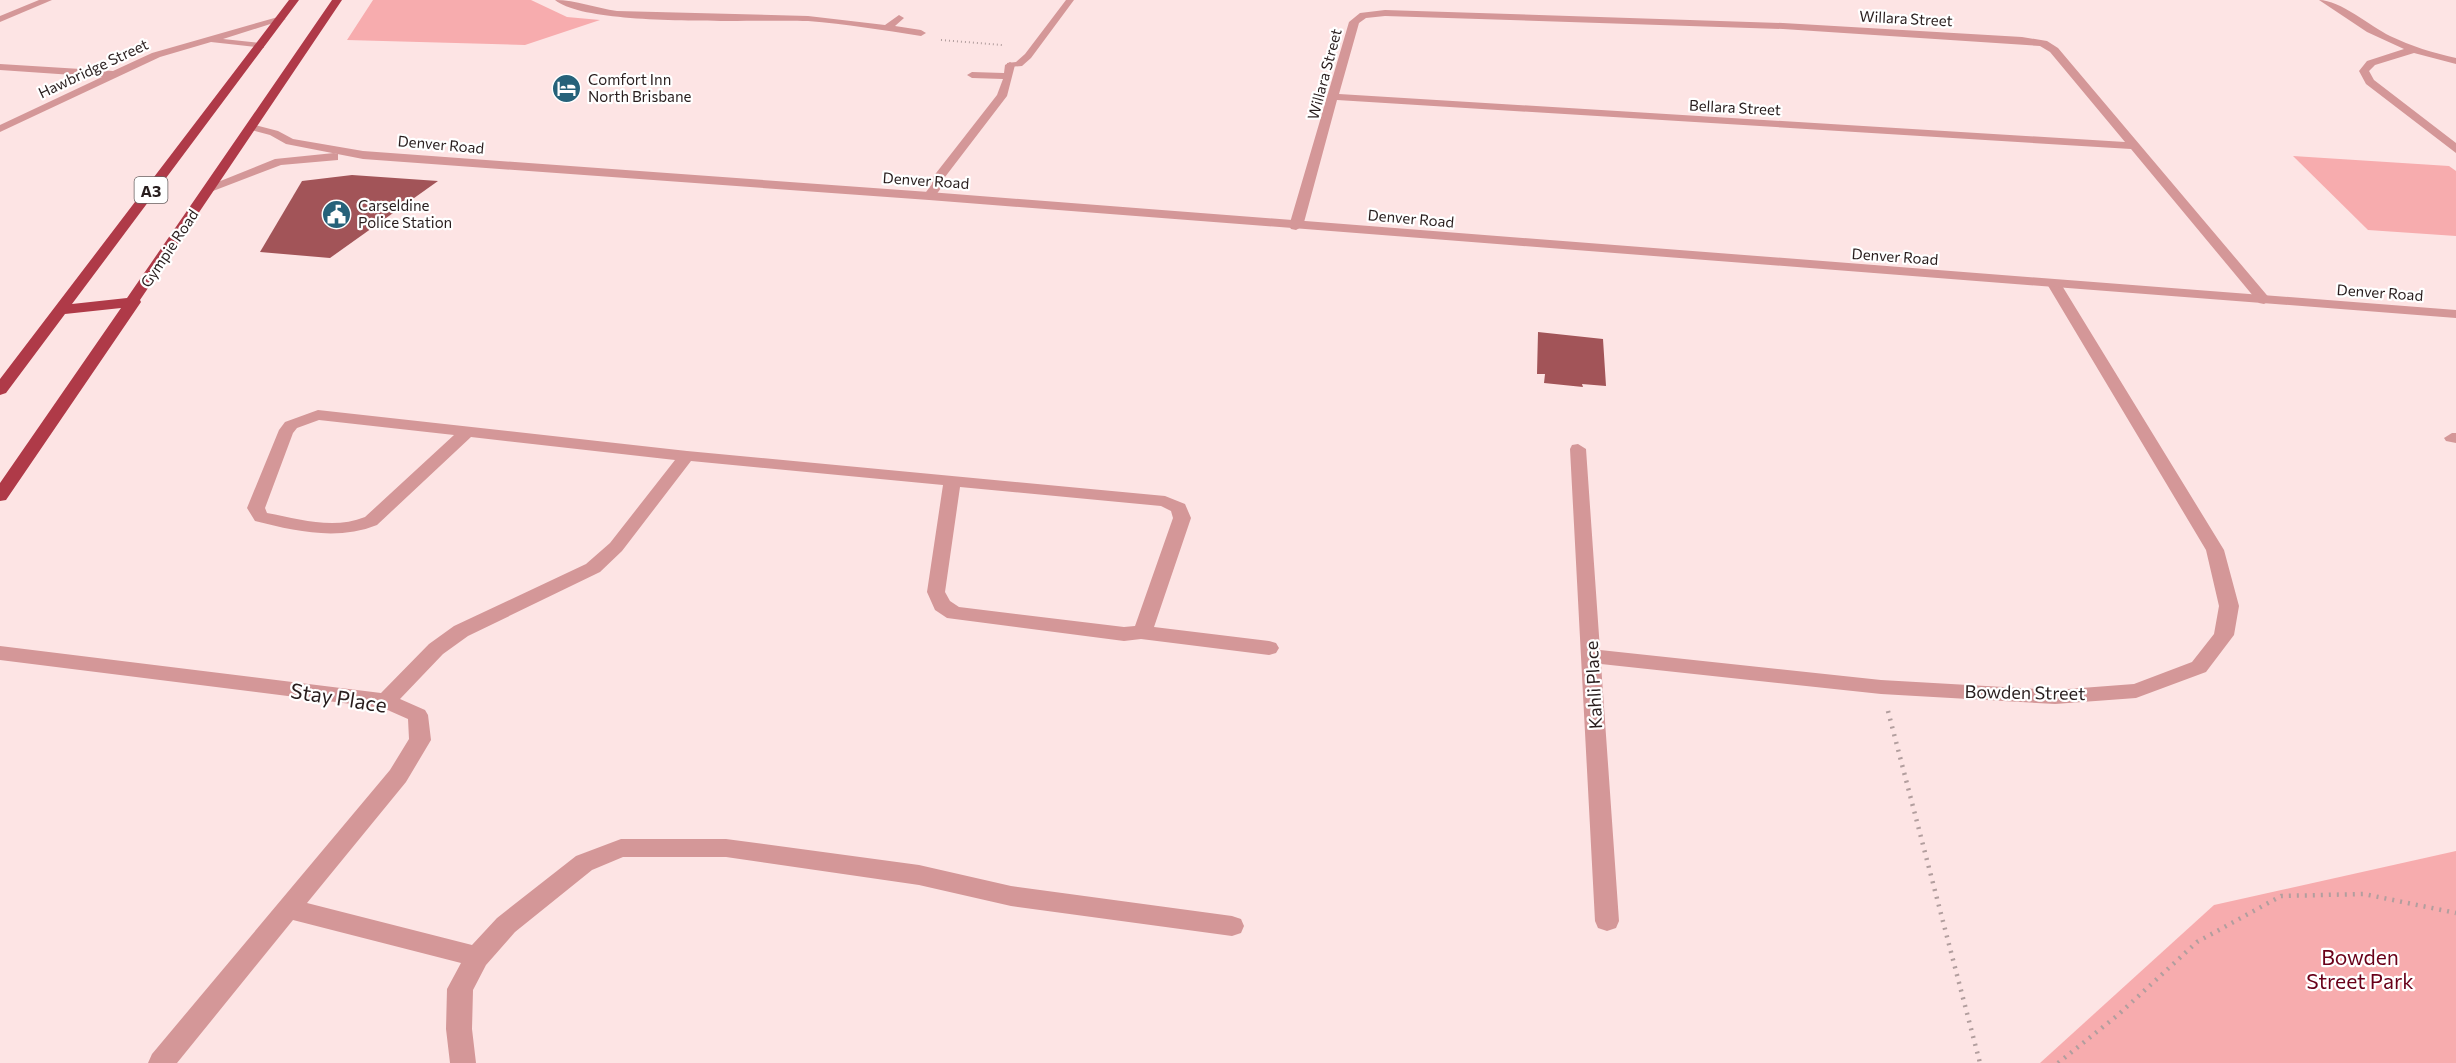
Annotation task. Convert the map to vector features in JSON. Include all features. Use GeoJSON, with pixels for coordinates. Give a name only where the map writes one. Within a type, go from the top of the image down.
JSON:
{"type":"FeatureCollection","features":[{"type":"Feature","properties":{"kind":"highway","name":"A3"},"geometry":{"type":"LineString","coordinates":[[0,390],[294,0]]}},
{"type":"Feature","properties":{"kind":"highway","name":"Gympie Road"},"geometry":{"type":"LineString","coordinates":[[0,496],[134,302],[337,0]]}},
{"type":"Feature","properties":{"kind":"highway"},"geometry":{"type":"LineString","coordinates":[[60,310],[134,302]]}},
{"type":"Feature","properties":{"kind":"street"},"geometry":{"type":"LineString","coordinates":[[0,19],[47,0]]}},
{"type":"Feature","properties":{"kind":"street"},"geometry":{"type":"LineString","coordinates":[[560,0],[577,7],[614,13],[827,20],[921,33]]}},
{"type":"Feature","properties":{"kind":"street"},"geometry":{"type":"LineString","coordinates":[[2324,0],[2367,29],[2390,40],[2456,61]]}},
{"type":"Feature","properties":{"kind":"street","name":"Willara Street"},"geometry":{"type":"LineString","coordinates":[[1296,226],[1354,22],[1363,15],[1385,13],[1783,26],[2022,39],[2043,43],[2054,50],[2264,300]]}},
{"type":"Feature","properties":{"kind":"street"},"geometry":{"type":"LineString","coordinates":[[887,28],[898,18]]}},
{"type":"Feature","properties":{"kind":"street","name":"Hawbridge Street"},"geometry":{"type":"LineString","coordinates":[[0,129],[156,55],[281,19]]}},
{"type":"Feature","properties":{"kind":"street","name":"Hawbridge Street"},"geometry":{"type":"LineString","coordinates":[[201,42],[226,41],[261,46]]}},
{"type":"Feature","properties":{"kind":"street"},"geometry":{"type":"LineString","coordinates":[[2416,49],[2371,63],[2364,71],[2370,82],[2456,149]]}},
{"type":"Feature","properties":{"kind":"street"},"geometry":{"type":"LineString","coordinates":[[0,66],[114,74]]}},
{"type":"Feature","properties":{"kind":"street"},"geometry":{"type":"LineString","coordinates":[[929,196],[938,184],[939,177],[1002,96],[1009,70],[972,75]]}},
{"type":"Feature","properties":{"kind":"street","name":"Bellara Street"},"geometry":{"type":"LineString","coordinates":[[1334,98],[2135,146]]}},
{"type":"Feature","properties":{"kind":"street","name":"Denver Road"},"geometry":{"type":"LineString","coordinates":[[251,127],[274,133],[290,142],[363,155],[929,196],[2456,314]]}},
{"type":"Feature","properties":{"kind":"street","name":"Denver Road"},"geometry":{"type":"LineString","coordinates":[[209,188],[279,162],[363,155]]}},
{"type":"Feature","properties":{"kind":"street","name":"Bowden Street"},"geometry":{"type":"LineString","coordinates":[[1591,656],[1881,687],[2055,697],[2136,691],[2199,667],[2224,635],[2229,606],[2215,550],[2054,284]]}},
{"type":"Feature","properties":{"kind":"street"},"geometry":{"type":"LineString","coordinates":[[467,432],[371,521],[356,529],[335,529],[261,517],[256,508],[285,433],[291,425],[318,414],[687,456],[1165,501],[1179,507],[1182,518],[1147,623],[1141,632]]}},
{"type":"Feature","properties":{"kind":"street","name":"Kahli Place"},"geometry":{"type":"LineString","coordinates":[[1578,449],[1607,921]]}},
{"type":"Feature","properties":{"kind":"street"},"geometry":{"type":"LineString","coordinates":[[386,701],[435,649],[461,632],[592,568],[616,547],[687,456]]}},
{"type":"Feature","properties":{"kind":"street"},"geometry":{"type":"LineString","coordinates":[[952,480],[936,592],[942,605],[954,613],[1124,634],[1141,632],[1269,648]]}},
{"type":"Feature","properties":{"kind":"street","name":"Stay Place"},"geometry":{"type":"LineString","coordinates":[[0,653],[386,701],[418,715],[420,740],[398,776],[161,1063]]}},
{"type":"Feature","properties":{"kind":"street"},"geometry":{"type":"LineString","coordinates":[[463,1063],[459,1029],[460,989],[477,957],[506,925],[584,863],[621,848],[726,848],[919,875],[1011,896],[1232,926]]}},
{"type":"Feature","properties":{"kind":"street"},"geometry":{"type":"LineString","coordinates":[[289,909],[368,927],[477,957]]}},
{"type":"Feature","properties":{"kind":"lane"},"geometry":{"type":"LineString","coordinates":[[1009,70],[1028,56],[1070,0]]}},
{"type":"Feature","properties":{"kind":"path"},"geometry":{"type":"LineString","coordinates":[[921,33],[930,39],[1007,46],[1012,48],[1010,51],[1018,52],[1024,59]]}},
{"type":"Feature","properties":{"kind":"path"},"geometry":{"type":"LineString","coordinates":[[1881,687],[1980,1063]]}},
{"type":"Feature","properties":{"kind":"path"},"geometry":{"type":"LineString","coordinates":[[2058,1063],[2120,1014],[2197,942],[2281,896],[2364,894],[2456,913]]}},
{"type":"Feature","properties":{"kind":"green space"},"geometry":{"type":"Polygon","coordinates":[[[373,0],[531,0],[567,17],[600,20],[525,45],[347,40],[373,0]]]}},
{"type":"Feature","properties":{"kind":"green space"},"geometry":{"type":"Polygon","coordinates":[[[2293,156],[2449,166],[2456,171],[2456,236],[2368,230],[2293,156]]]}},
{"type":"Feature","properties":{"kind":"green space","name":"Bowden Street Park"},"geometry":{"type":"Polygon","coordinates":[[[2456,851],[2456,1063],[2040,1063],[2214,905],[2456,851]]]}},
{"type":"Feature","properties":{"kind":"building","name":"Carseldine Police Station"},"geometry":{"type":"Polygon","coordinates":[[[352,175],[438,181],[330,258],[260,252],[302,181],[352,175]]]}},
{"type":"Feature","properties":{"kind":"building"},"geometry":{"type":"Polygon","coordinates":[[[1538,332],[1603,339],[1606,386],[1582,384],[1583,387],[1544,383],[1545,374],[1537,374],[1538,332]]]}},
{"type":"Feature","properties":{"kind":"place","name":"Comfort Inn North Brisbane"},"geometry":{"type":"Point","coordinates":[567,88]}},
{"type":"Feature","properties":{"kind":"place","name":"Carseldine Police Station"},"geometry":{"type":"Point","coordinates":[337,214]}}]}
